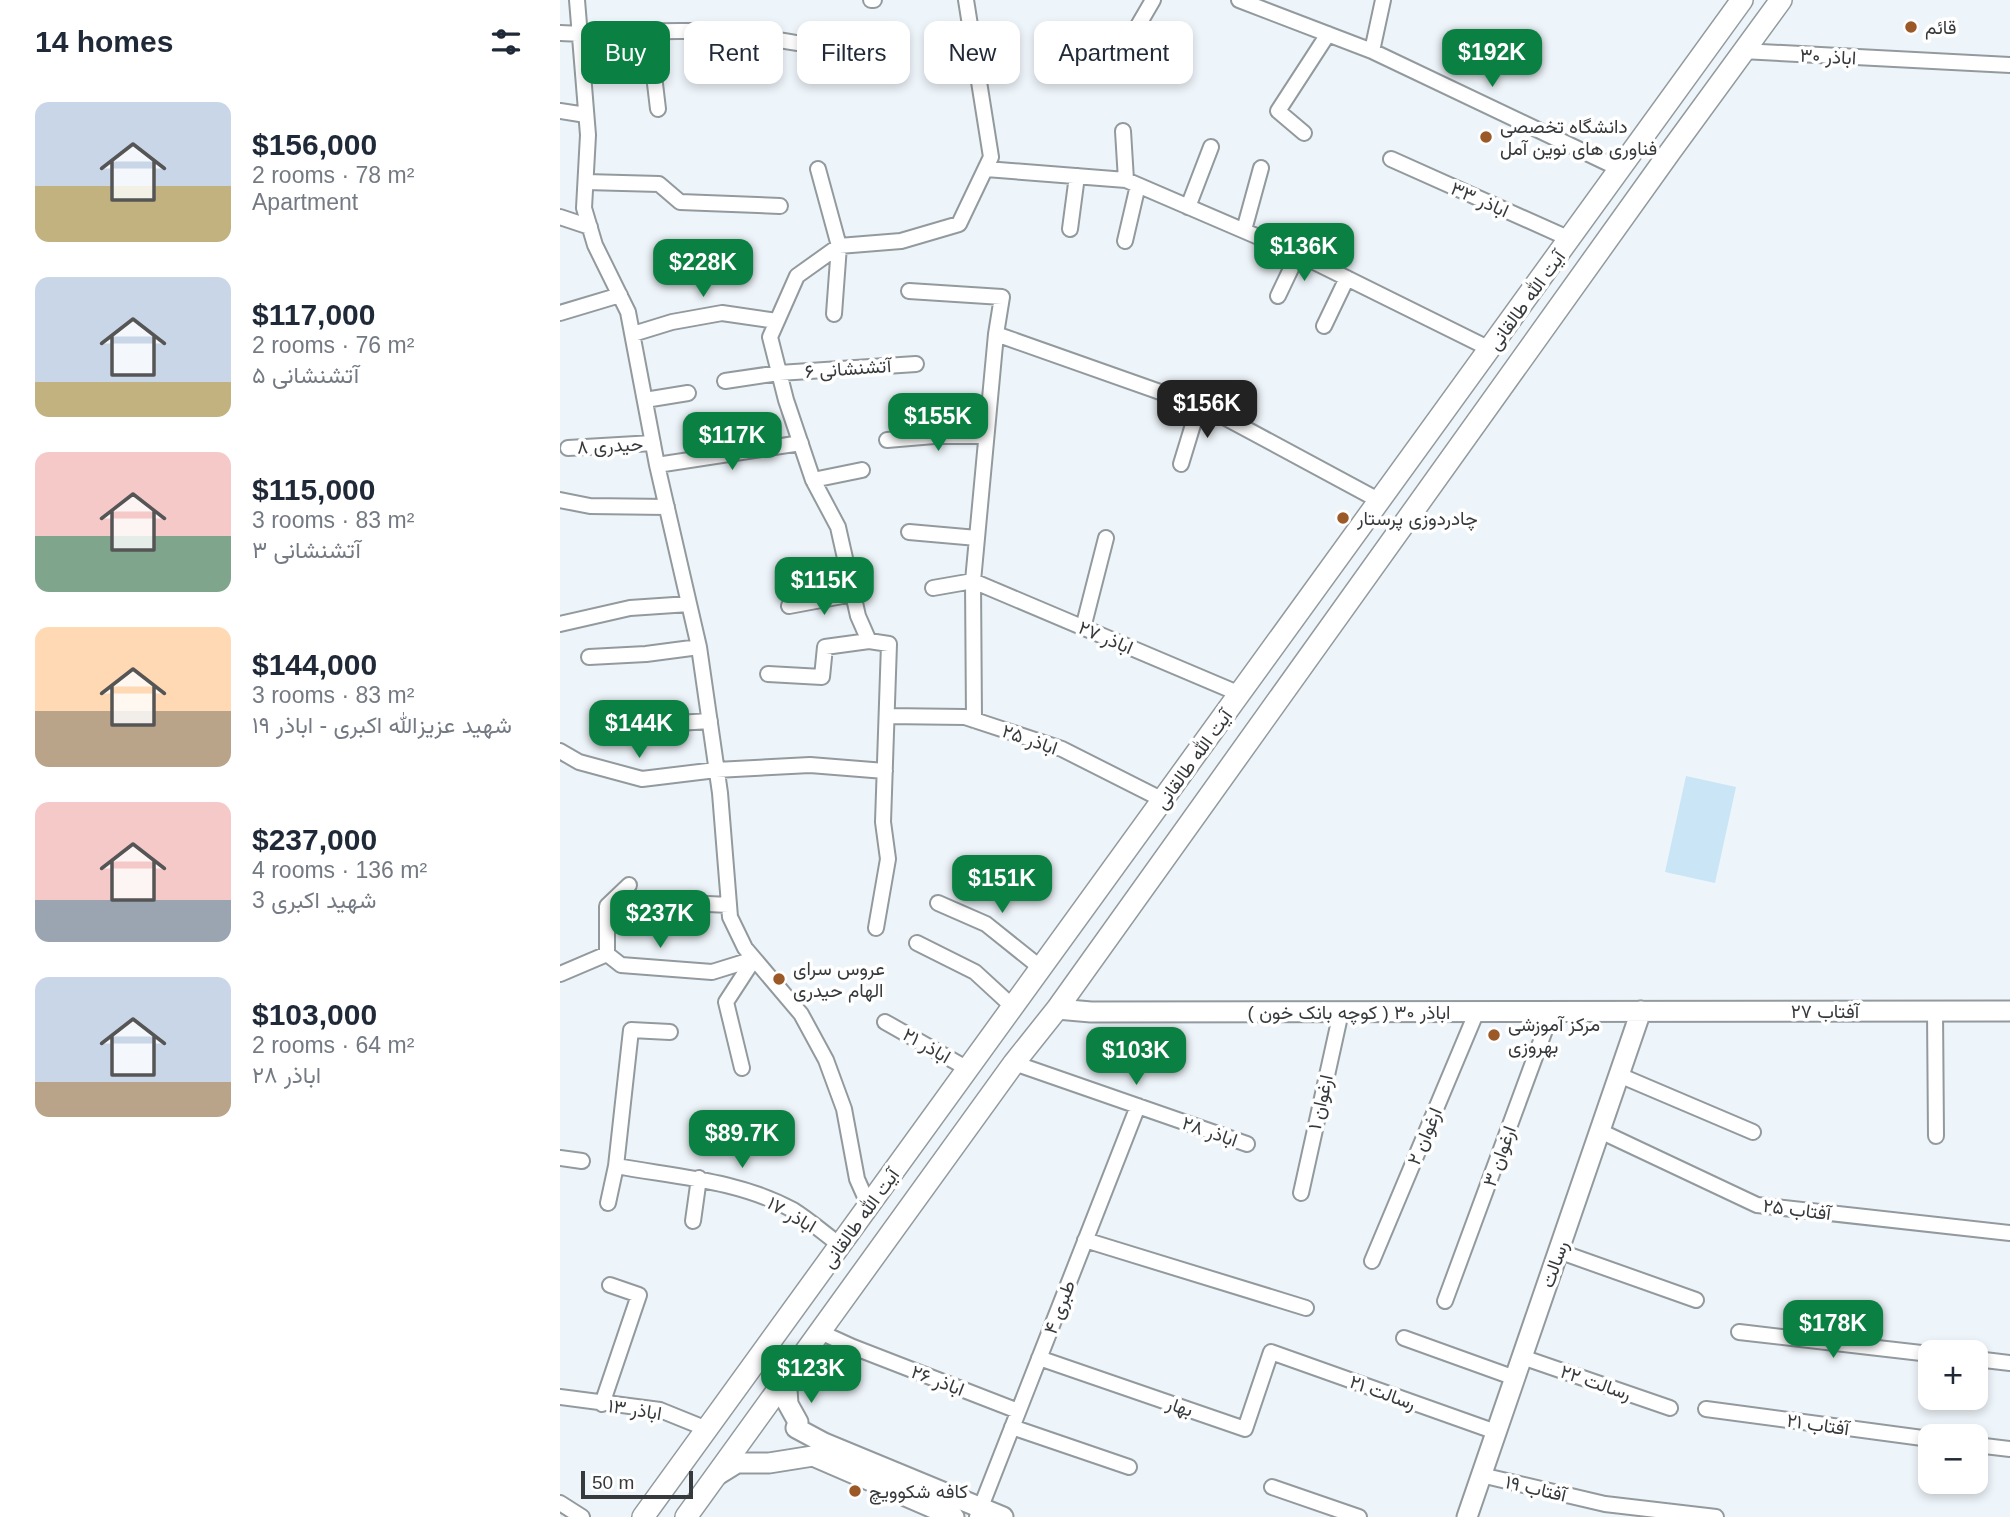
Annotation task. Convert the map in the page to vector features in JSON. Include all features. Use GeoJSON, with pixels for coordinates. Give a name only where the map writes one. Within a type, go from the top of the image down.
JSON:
{"type":"FeatureCollection","features":[{"type":"Feature","properties":{"kind":"main road","name":"آیت الله طالقانی"},"geometry":{"type":"LineString","coordinates":[[643,1517],[1742,0]]}},
{"type":"Feature","properties":{"kind":"main road","name":"آیت الله طالقانی"},"geometry":{"type":"LineString","coordinates":[[686,1517],[786,1375],[1014,1063],[1057,1009],[1742,51],[1782,0]]}},
{"type":"Feature","properties":{"kind":"main road","name":"اباذر ۳۰ ( کوچه بانک خون )"},"geometry":{"type":"LineString","coordinates":[[1057,1009],[1091,1012],[1641,1011]]}},
{"type":"Feature","properties":{"kind":"main road","name":"آفتاب ۲۷"},"geometry":{"type":"LineString","coordinates":[[1641,1011],[2010,1011]]}},
{"type":"Feature","properties":{"kind":"main road","name":"رسالت"},"geometry":{"type":"LineString","coordinates":[[1467,1517],[1641,1011]]}},
{"type":"Feature","properties":{"kind":"main road"},"geometry":{"type":"LineString","coordinates":[[968,1069],[968,1080],[972,1089],[982,1092],[995,1089]]}},
{"type":"Feature","properties":{"kind":"main road"},"geometry":{"type":"LineString","coordinates":[[922,1133],[943,1129],[949,1138],[950,1152]]}},
{"type":"Feature","properties":{"kind":"main road"},"geometry":{"type":"LineString","coordinates":[[786,1375],[788,1405],[798,1422],[796,1428],[818,1449],[954,1517]]}},
{"type":"Feature","properties":{"kind":"main road"},"geometry":{"type":"LineString","coordinates":[[715,1477],[737,1463],[769,1463],[818,1449],[979,1512],[1003,1517]]}},
{"type":"Feature","properties":{"kind":"street"},"geometry":{"type":"LineString","coordinates":[[577,0],[588,135],[584,208],[595,245],[628,312],[657,465],[699,647],[716,770],[730,917],[745,948],[801,1014],[826,1060],[844,1109],[857,1179],[869,1206]]}},
{"type":"Feature","properties":{"kind":"street"},"geometry":{"type":"LineString","coordinates":[[869,641],[858,616],[838,527],[813,480],[770,337],[797,276],[839,246],[901,241],[959,224],[991,157],[966,0]]}},
{"type":"Feature","properties":{"kind":"street"},"geometry":{"type":"LineString","coordinates":[[1141,21],[1153,0]]}},
{"type":"Feature","properties":{"kind":"street"},"geometry":{"type":"LineString","coordinates":[[1239,0],[1372,51],[1620,170]]}},
{"type":"Feature","properties":{"kind":"street"},"geometry":{"type":"LineString","coordinates":[[1372,51],[1383,0]]}},
{"type":"Feature","properties":{"kind":"street"},"geometry":{"type":"LineString","coordinates":[[670,33],[703,32],[797,43]]}},
{"type":"Feature","properties":{"kind":"street"},"geometry":{"type":"LineString","coordinates":[[560,33],[580,34]]}},
{"type":"Feature","properties":{"kind":"street"},"geometry":{"type":"LineString","coordinates":[[1304,133],[1278,111],[1328,34]]}},
{"type":"Feature","properties":{"kind":"street","name":"اباذر ۳۰"},"geometry":{"type":"LineString","coordinates":[[1742,51],[2010,65]]}},
{"type":"Feature","properties":{"kind":"street"},"geometry":{"type":"LineString","coordinates":[[655,84],[658,109]]}},
{"type":"Feature","properties":{"kind":"street"},"geometry":{"type":"LineString","coordinates":[[560,111],[586,115]]}},
{"type":"Feature","properties":{"kind":"street"},"geometry":{"type":"LineString","coordinates":[[1123,131],[1132,183],[1125,241]]}},
{"type":"Feature","properties":{"kind":"street"},"geometry":{"type":"LineString","coordinates":[[1188,207],[1211,148]]}},
{"type":"Feature","properties":{"kind":"street","name":"اباذر ۳۳"},"geometry":{"type":"LineString","coordinates":[[1391,159],[1570,239]]}},
{"type":"Feature","properties":{"kind":"street"},"geometry":{"type":"LineString","coordinates":[[1244,230],[1261,168]]}},
{"type":"Feature","properties":{"kind":"street"},"geometry":{"type":"LineString","coordinates":[[818,169],[839,246],[834,314]]}},
{"type":"Feature","properties":{"kind":"street"},"geometry":{"type":"LineString","coordinates":[[986,169],[1132,183],[1298,254],[1490,349]]}},
{"type":"Feature","properties":{"kind":"street"},"geometry":{"type":"LineString","coordinates":[[1070,229],[1077,176]]}},
{"type":"Feature","properties":{"kind":"street"},"geometry":{"type":"LineString","coordinates":[[586,181],[659,184],[680,202],[780,206]]}},
{"type":"Feature","properties":{"kind":"street"},"geometry":{"type":"LineString","coordinates":[[560,217],[590,227]]}},
{"type":"Feature","properties":{"kind":"street"},"geometry":{"type":"LineString","coordinates":[[1278,296],[1298,254]]}},
{"type":"Feature","properties":{"kind":"street"},"geometry":{"type":"LineString","coordinates":[[1324,326],[1348,278]]}},
{"type":"Feature","properties":{"kind":"street"},"geometry":{"type":"LineString","coordinates":[[909,291],[1002,296],[972,581],[974,720]]}},
{"type":"Feature","properties":{"kind":"street"},"geometry":{"type":"LineString","coordinates":[[560,313],[620,295]]}},
{"type":"Feature","properties":{"kind":"street"},"geometry":{"type":"LineString","coordinates":[[633,334],[672,322],[722,313],[777,321]]}},
{"type":"Feature","properties":{"kind":"street"},"geometry":{"type":"LineString","coordinates":[[996,334],[1211,410],[1380,501]]}},
{"type":"Feature","properties":{"kind":"street","name":"آتشنشانی ۶"},"geometry":{"type":"LineString","coordinates":[[725,381],[779,373],[916,364]]}},
{"type":"Feature","properties":{"kind":"street"},"geometry":{"type":"LineString","coordinates":[[645,400],[688,393]]}},
{"type":"Feature","properties":{"kind":"street"},"geometry":{"type":"LineString","coordinates":[[1181,464],[1199,405]]}},
{"type":"Feature","properties":{"kind":"street"},"geometry":{"type":"LineString","coordinates":[[887,440],[986,436]]}},
{"type":"Feature","properties":{"kind":"street","name":"حیدری ۸"},"geometry":{"type":"LineString","coordinates":[[568,448],[653,443]]}},
{"type":"Feature","properties":{"kind":"street"},"geometry":{"type":"LineString","coordinates":[[657,465],[801,443]]}},
{"type":"Feature","properties":{"kind":"street"},"geometry":{"type":"LineString","coordinates":[[813,480],[862,470]]}},
{"type":"Feature","properties":{"kind":"street"},"geometry":{"type":"LineString","coordinates":[[560,500],[590,506],[667,507]]}},
{"type":"Feature","properties":{"kind":"street"},"geometry":{"type":"LineString","coordinates":[[909,532],[977,538]]}},
{"type":"Feature","properties":{"kind":"street"},"geometry":{"type":"LineString","coordinates":[[1083,628],[1106,538]]}},
{"type":"Feature","properties":{"kind":"street"},"geometry":{"type":"LineString","coordinates":[[933,588],[972,581]]}},
{"type":"Feature","properties":{"kind":"street","name":"اباذر ۲۷"},"geometry":{"type":"LineString","coordinates":[[972,581],[1240,694]]}},
{"type":"Feature","properties":{"kind":"street"},"geometry":{"type":"LineString","coordinates":[[789,606],[853,594]]}},
{"type":"Feature","properties":{"kind":"street"},"geometry":{"type":"LineString","coordinates":[[560,624],[630,608],[689,604]]}},
{"type":"Feature","properties":{"kind":"street"},"geometry":{"type":"LineString","coordinates":[[768,674],[822,677],[825,647],[869,641],[889,644],[883,822],[888,859],[876,928]]}},
{"type":"Feature","properties":{"kind":"street"},"geometry":{"type":"LineString","coordinates":[[589,657],[646,654],[699,647]]}},
{"type":"Feature","properties":{"kind":"street","name":"اباذر ۲۵"},"geometry":{"type":"LineString","coordinates":[[887,716],[965,717],[1062,749],[1163,800]]}},
{"type":"Feature","properties":{"kind":"street"},"geometry":{"type":"LineString","coordinates":[[645,725],[710,722]]}},
{"type":"Feature","properties":{"kind":"street"},"geometry":{"type":"LineString","coordinates":[[560,751],[579,762],[642,779],[716,770],[810,765],[885,771]]}},
{"type":"Feature","properties":{"kind":"street"},"geometry":{"type":"LineString","coordinates":[[607,954],[607,906],[629,885]]}},
{"type":"Feature","properties":{"kind":"street"},"geometry":{"type":"LineString","coordinates":[[644,901],[729,905]]}},
{"type":"Feature","properties":{"kind":"street"},"geometry":{"type":"LineString","coordinates":[[938,903],[986,924],[1041,968]]}},
{"type":"Feature","properties":{"kind":"street"},"geometry":{"type":"LineString","coordinates":[[917,943],[975,972],[1013,1007]]}},
{"type":"Feature","properties":{"kind":"street"},"geometry":{"type":"LineString","coordinates":[[607,954],[621,965],[712,972],[754,959]]}},
{"type":"Feature","properties":{"kind":"street"},"geometry":{"type":"LineString","coordinates":[[560,974],[607,954]]}},
{"type":"Feature","properties":{"kind":"street"},"geometry":{"type":"LineString","coordinates":[[742,1068],[726,1002],[754,959]]}},
{"type":"Feature","properties":{"kind":"street","name":"ارغوان ۲"},"geometry":{"type":"LineString","coordinates":[[1372,1262],[1477,1011]]}},
{"type":"Feature","properties":{"kind":"street","name":"ارغوان ۳"},"geometry":{"type":"LineString","coordinates":[[1445,1301],[1552,1011]]}},
{"type":"Feature","properties":{"kind":"street"},"geometry":{"type":"LineString","coordinates":[[1935,1011],[1936,1136]]}},
{"type":"Feature","properties":{"kind":"street","name":"ارغوان ۱"},"geometry":{"type":"LineString","coordinates":[[1301,1193],[1341,1012]]}},
{"type":"Feature","properties":{"kind":"street","name":"اباذر ۲۱"},"geometry":{"type":"LineString","coordinates":[[885,1022],[968,1069]]}},
{"type":"Feature","properties":{"kind":"street"},"geometry":{"type":"LineString","coordinates":[[608,1203],[616,1166],[631,1030],[670,1032]]}},
{"type":"Feature","properties":{"kind":"street","name":"اباذر ۲۸"},"geometry":{"type":"LineString","coordinates":[[1014,1063],[1247,1144]]}},
{"type":"Feature","properties":{"kind":"street"},"geometry":{"type":"LineString","coordinates":[[1619,1075],[1753,1132]]}},
{"type":"Feature","properties":{"kind":"street","name":"طبری ۴"},"geometry":{"type":"LineString","coordinates":[[979,1512],[1138,1106]]}},
{"type":"Feature","properties":{"kind":"street","name":"آفتاب ۲۵"},"geometry":{"type":"LineString","coordinates":[[1600,1131],[1756,1205],[2010,1233]]}},
{"type":"Feature","properties":{"kind":"street"},"geometry":{"type":"LineString","coordinates":[[560,1157],[582,1161]]}},
{"type":"Feature","properties":{"kind":"street","name":"اباذر ۱۷"},"geometry":{"type":"LineString","coordinates":[[616,1166],[699,1178],[746,1189],[794,1211],[841,1245]]}},
{"type":"Feature","properties":{"kind":"street"},"geometry":{"type":"LineString","coordinates":[[693,1221],[699,1178]]}},
{"type":"Feature","properties":{"kind":"street"},"geometry":{"type":"LineString","coordinates":[[1085,1240],[1306,1308]]}},
{"type":"Feature","properties":{"kind":"street"},"geometry":{"type":"LineString","coordinates":[[1558,1251],[1696,1300]]}},
{"type":"Feature","properties":{"kind":"street"},"geometry":{"type":"LineString","coordinates":[[602,1404],[639,1295],[610,1285]]}},
{"type":"Feature","properties":{"kind":"street","name":"اباذر ۲۶"},"geometry":{"type":"LineString","coordinates":[[820,1332],[1018,1411]]}},
{"type":"Feature","properties":{"kind":"street"},"geometry":{"type":"LineString","coordinates":[[1739,1332],[1918,1353]]}},
{"type":"Feature","properties":{"kind":"street"},"geometry":{"type":"LineString","coordinates":[[1404,1338],[1515,1378]]}},
{"type":"Feature","properties":{"kind":"street","name":"بهار"},"geometry":{"type":"LineString","coordinates":[[1039,1358],[1245,1429],[1271,1352]]}},
{"type":"Feature","properties":{"kind":"street","name":"رسالت ۲۱"},"geometry":{"type":"LineString","coordinates":[[1271,1352],[1496,1432]]}},
{"type":"Feature","properties":{"kind":"street","name":"رسالت ۲۲"},"geometry":{"type":"LineString","coordinates":[[1522,1357],[1670,1408]]}},
{"type":"Feature","properties":{"kind":"street"},"geometry":{"type":"LineString","coordinates":[[1988,1360],[2010,1363]]}},
{"type":"Feature","properties":{"kind":"street","name":"اباذر ۱۳"},"geometry":{"type":"LineString","coordinates":[[560,1397],[660,1410],[707,1429]]}},
{"type":"Feature","properties":{"kind":"street","name":"آفتاب ۲۱"},"geometry":{"type":"LineString","coordinates":[[1706,1409],[1918,1437]]}},
{"type":"Feature","properties":{"kind":"street"},"geometry":{"type":"LineString","coordinates":[[1012,1427],[1129,1467]]}},
{"type":"Feature","properties":{"kind":"street"},"geometry":{"type":"LineString","coordinates":[[1988,1446],[2010,1449]]}},
{"type":"Feature","properties":{"kind":"street","name":"آفتاب ۱۹"},"geometry":{"type":"LineString","coordinates":[[1481,1475],[1604,1511],[1716,1517]]}},
{"type":"Feature","properties":{"kind":"street"},"geometry":{"type":"LineString","coordinates":[[1272,1487],[1359,1517]]}},
{"type":"Feature","properties":{"kind":"street"},"geometry":{"type":"LineString","coordinates":[[560,1503],[582,1517]]}},
{"type":"Feature","properties":{"kind":"shaded area"},"geometry":{"type":"Polygon","coordinates":[[[1686,776],[1736,787],[1715,883],[1665,872],[1686,776]]]}},
{"type":"Feature","properties":{"kind":"place","name":"قائم"},"geometry":{"type":"Point","coordinates":[1911,27]}},
{"type":"Feature","properties":{"kind":"place","name":"دانشگاه تخصصی فناوری های نوین آمل"},"geometry":{"type":"Point","coordinates":[1486,137]}},
{"type":"Feature","properties":{"kind":"place","name":"چادردوزی پرستار"},"geometry":{"type":"Point","coordinates":[1343,518]}},
{"type":"Feature","properties":{"kind":"place","name":"عروس سرای الهام حیدری"},"geometry":{"type":"Point","coordinates":[779,979]}},
{"type":"Feature","properties":{"kind":"place","name":"مرکز آموزشی بهروزی"},"geometry":{"type":"Point","coordinates":[1494,1035]}},
{"type":"Feature","properties":{"kind":"place","name":"کافه شکوویچ"},"geometry":{"type":"Point","coordinates":[855,1491]}}]}
